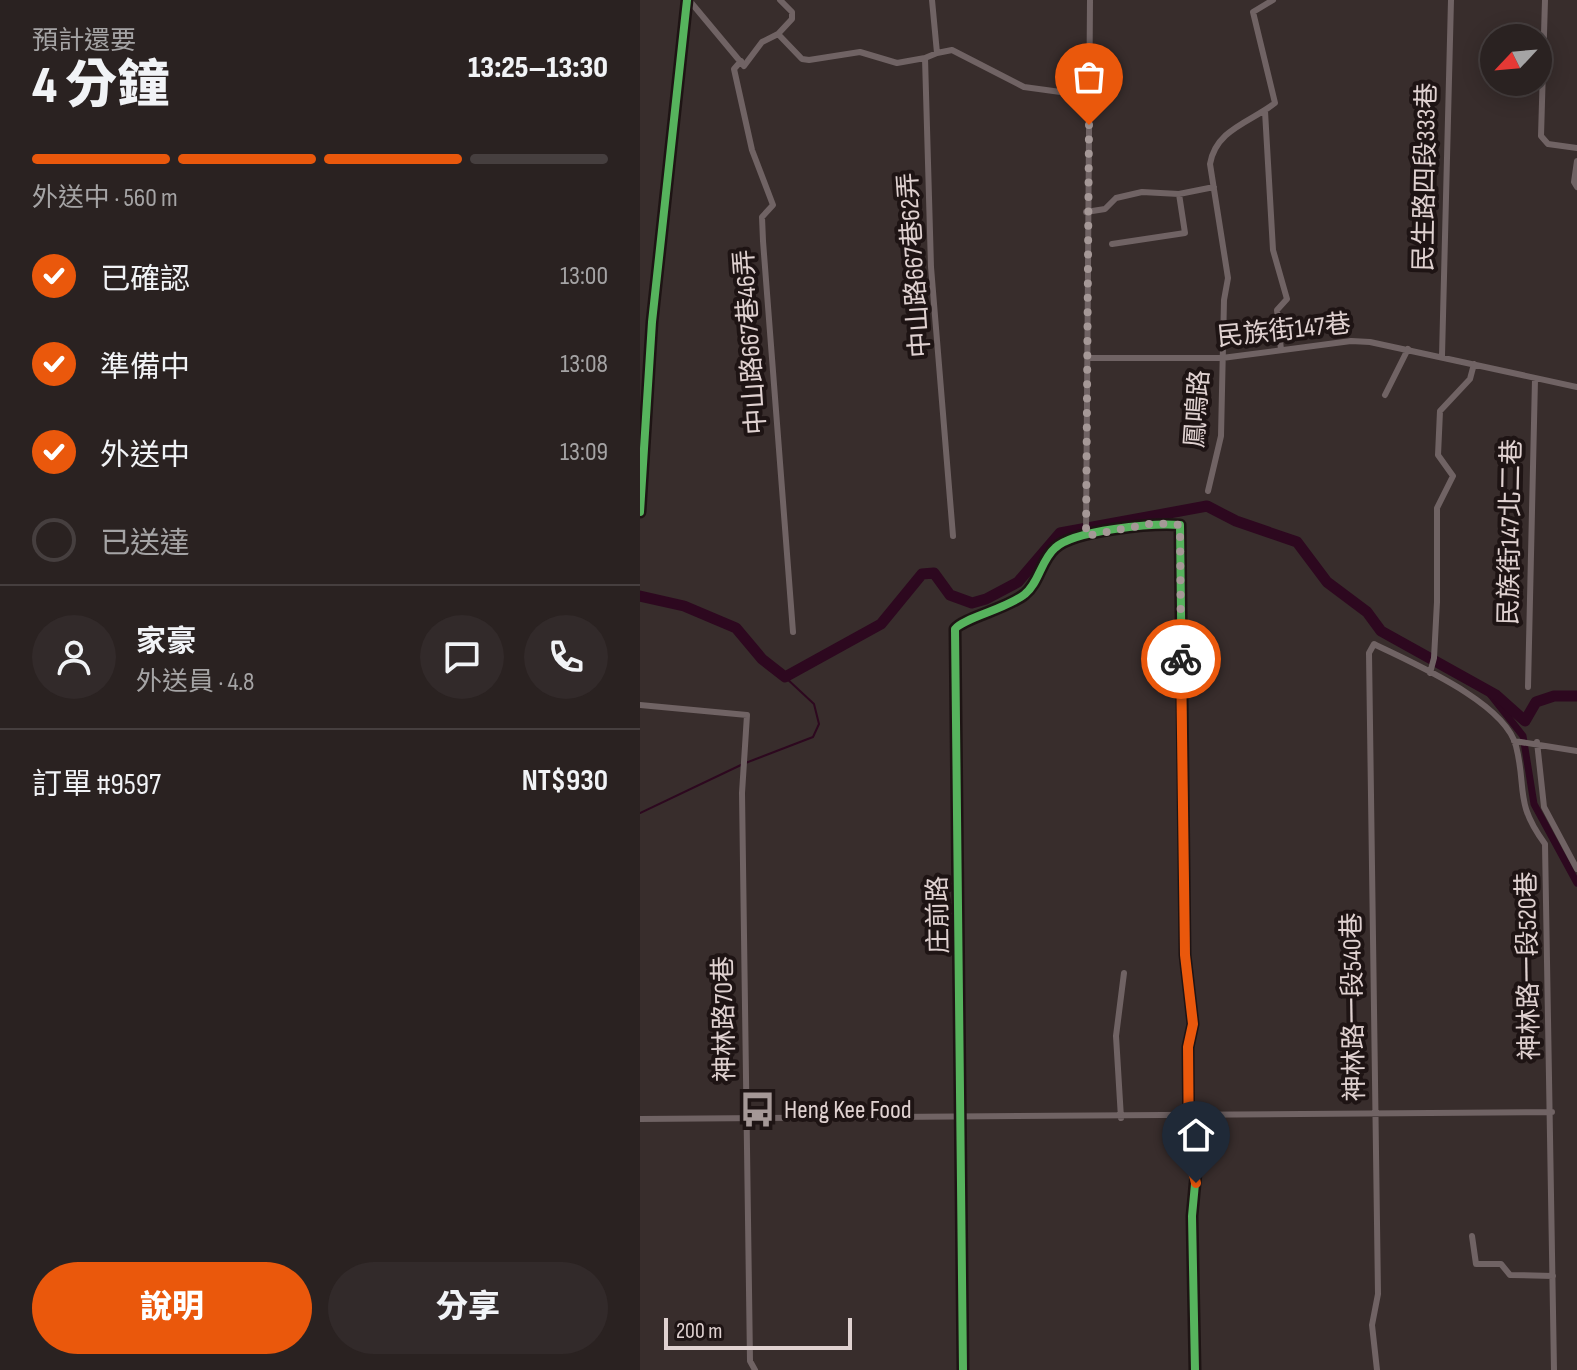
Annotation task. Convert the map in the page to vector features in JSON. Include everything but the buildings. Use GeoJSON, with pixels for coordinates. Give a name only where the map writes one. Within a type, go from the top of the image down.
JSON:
{"type":"FeatureCollection","features":[{"type":"Feature","properties":{"kind":"street"},"geometry":{"type":"LineString","coordinates":[[689,0],[743,64],[762,42],[778,34],[792,19],[792,12],[780,0]]}},
{"type":"Feature","properties":{"kind":"street"},"geometry":{"type":"LineString","coordinates":[[932,0],[937,53]]}},
{"type":"Feature","properties":{"kind":"street"},"geometry":{"type":"LineString","coordinates":[[1090,0],[1086,212],[1086,536],[1154,523],[1180,525],[1185,955],[1193,1024],[1188,1047],[1189,1157],[1196,1173],[1192,1216],[1195,1370]]}},
{"type":"Feature","properties":{"kind":"street"},"geometry":{"type":"LineString","coordinates":[[1273,0],[1253,12],[1275,103],[1265,111],[1273,250],[1287,299],[1277,310],[1281,350]]}},
{"type":"Feature","properties":{"kind":"street","name":"民生路四段333巷"},"geometry":{"type":"LineString","coordinates":[[1442,356],[1451,0]]}},
{"type":"Feature","properties":{"kind":"street"},"geometry":{"type":"LineString","coordinates":[[1545,0],[1541,136],[1548,144],[1577,148]]}},
{"type":"Feature","properties":{"kind":"street"},"geometry":{"type":"LineString","coordinates":[[778,34],[802,59],[860,52],[897,63],[952,50],[1024,87],[1090,96]]}},
{"type":"Feature","properties":{"kind":"street","name":"中山路667巷62弄"},"geometry":{"type":"LineString","coordinates":[[925,58],[931,267],[953,536]]}},
{"type":"Feature","properties":{"kind":"street","name":"中山路667巷46弄"},"geometry":{"type":"LineString","coordinates":[[743,64],[734,69],[738,92],[752,150],[773,205],[762,217],[763,241],[793,632]]}},
{"type":"Feature","properties":{"kind":"street","name":"鳳鳴路"},"geometry":{"type":"LineString","coordinates":[[1208,491],[1221,436],[1222,358],[1228,278],[1210,164],[1216,146],[1229,132],[1265,111]]}},
{"type":"Feature","properties":{"kind":"street"},"geometry":{"type":"LineString","coordinates":[[1577,161],[1574,182],[1577,187]]}},
{"type":"Feature","properties":{"kind":"street"},"geometry":{"type":"LineString","coordinates":[[1086,212],[1105,209],[1116,198],[1142,192],[1179,194],[1214,187]]}},
{"type":"Feature","properties":{"kind":"street"},"geometry":{"type":"LineString","coordinates":[[1112,244],[1185,233],[1179,194]]}},
{"type":"Feature","properties":{"kind":"street","name":"民族街147巷"},"geometry":{"type":"LineString","coordinates":[[1087,358],[1222,358],[1351,341],[1408,349],[1577,387]]}},
{"type":"Feature","properties":{"kind":"street"},"geometry":{"type":"LineString","coordinates":[[1385,395],[1408,349]]}},
{"type":"Feature","properties":{"kind":"street"},"geometry":{"type":"LineString","coordinates":[[1474,364],[1470,379],[1440,411],[1438,455],[1453,476],[1437,508],[1434,658],[1430,673],[1481,701],[1514,741],[1537,742],[1577,751]]}},
{"type":"Feature","properties":{"kind":"street","name":"民族街147北二巷"},"geometry":{"type":"LineString","coordinates":[[1528,687],[1535,379]]}},
{"type":"Feature","properties":{"kind":"street","name":"庄前路"},"geometry":{"type":"LineString","coordinates":[[963,1370],[955,629],[965,620],[984,617],[1025,594],[1054,548],[1086,536]]}},
{"type":"Feature","properties":{"kind":"street","name":"神林路一段540巷"},"geometry":{"type":"LineString","coordinates":[[1377,1370],[1372,1325],[1378,1294],[1369,653],[1374,644],[1430,673]]}},
{"type":"Feature","properties":{"kind":"street","name":"神林路70巷"},"geometry":{"type":"LineString","coordinates":[[640,705],[747,715],[742,793],[750,1361],[755,1370]]}},
{"type":"Feature","properties":{"kind":"street","name":"神林路一段520巷"},"geometry":{"type":"LineString","coordinates":[[1514,741],[1524,808],[1545,844],[1547,863],[1554,1370]]}},
{"type":"Feature","properties":{"kind":"street"},"geometry":{"type":"LineString","coordinates":[[1537,742],[1544,807],[1577,869]]}},
{"type":"Feature","properties":{"kind":"street"},"geometry":{"type":"LineString","coordinates":[[1121,1118],[1116,1036],[1124,973]]}},
{"type":"Feature","properties":{"kind":"street"},"geometry":{"type":"LineString","coordinates":[[640,1119],[962,1114],[1121,1118],[1552,1112]]}},
{"type":"Feature","properties":{"kind":"street"},"geometry":{"type":"LineString","coordinates":[[1472,1236],[1476,1264],[1501,1264],[1510,1275],[1553,1276]]}},
{"type":"Feature","properties":{"kind":"waterway"},"geometry":{"type":"LineString","coordinates":[[640,596],[684,606],[736,628],[762,659],[785,677],[881,624],[922,574],[934,573],[950,595],[972,603],[1018,582],[1060,533],[1207,506],[1236,521],[1297,542],[1327,582],[1367,612],[1381,631],[1496,695],[1525,721],[1536,702],[1554,696],[1577,696]]}},
{"type":"Feature","properties":{"kind":"waterway"},"geometry":{"type":"LineString","coordinates":[[640,813],[743,764],[813,737],[819,724],[814,704],[785,677]]}},
{"type":"Feature","properties":{"kind":"waterway"},"geometry":{"type":"LineString","coordinates":[[1490,694],[1523,736],[1534,804],[1577,883]]}},
{"type":"Feature","properties":{"kind":"cycle path"},"geometry":{"type":"LineString","coordinates":[[640,512],[652,322],[687,0]]}},
{"type":"Feature","properties":{"kind":"cycle path"},"geometry":{"type":"LineString","coordinates":[[963,1370],[955,629],[1025,594],[1034,584],[1050,553],[1065,542],[1114,529],[1168,525],[1180,525],[1185,955],[1193,1024],[1188,1047],[1189,1157],[1196,1173],[1192,1216],[1195,1370]]}},
{"type":"Feature","properties":{"kind":"way so far"},"geometry":{"type":"LineString","coordinates":[[1089,125],[1086,536],[1154,523],[1180,525],[1181,659]]}},
{"type":"Feature","properties":{"kind":"place","name":"Heng Kee Food"},"geometry":{"type":"Point","coordinates":[758,1110]}},
{"type":"Feature","properties":{"kind":"route"},"geometry":{"type":"LineString","coordinates":[[1181,659],[1185,955],[1193,1024],[1188,1047],[1189,1157],[1196,1173],[1196,1183]]}}]}
